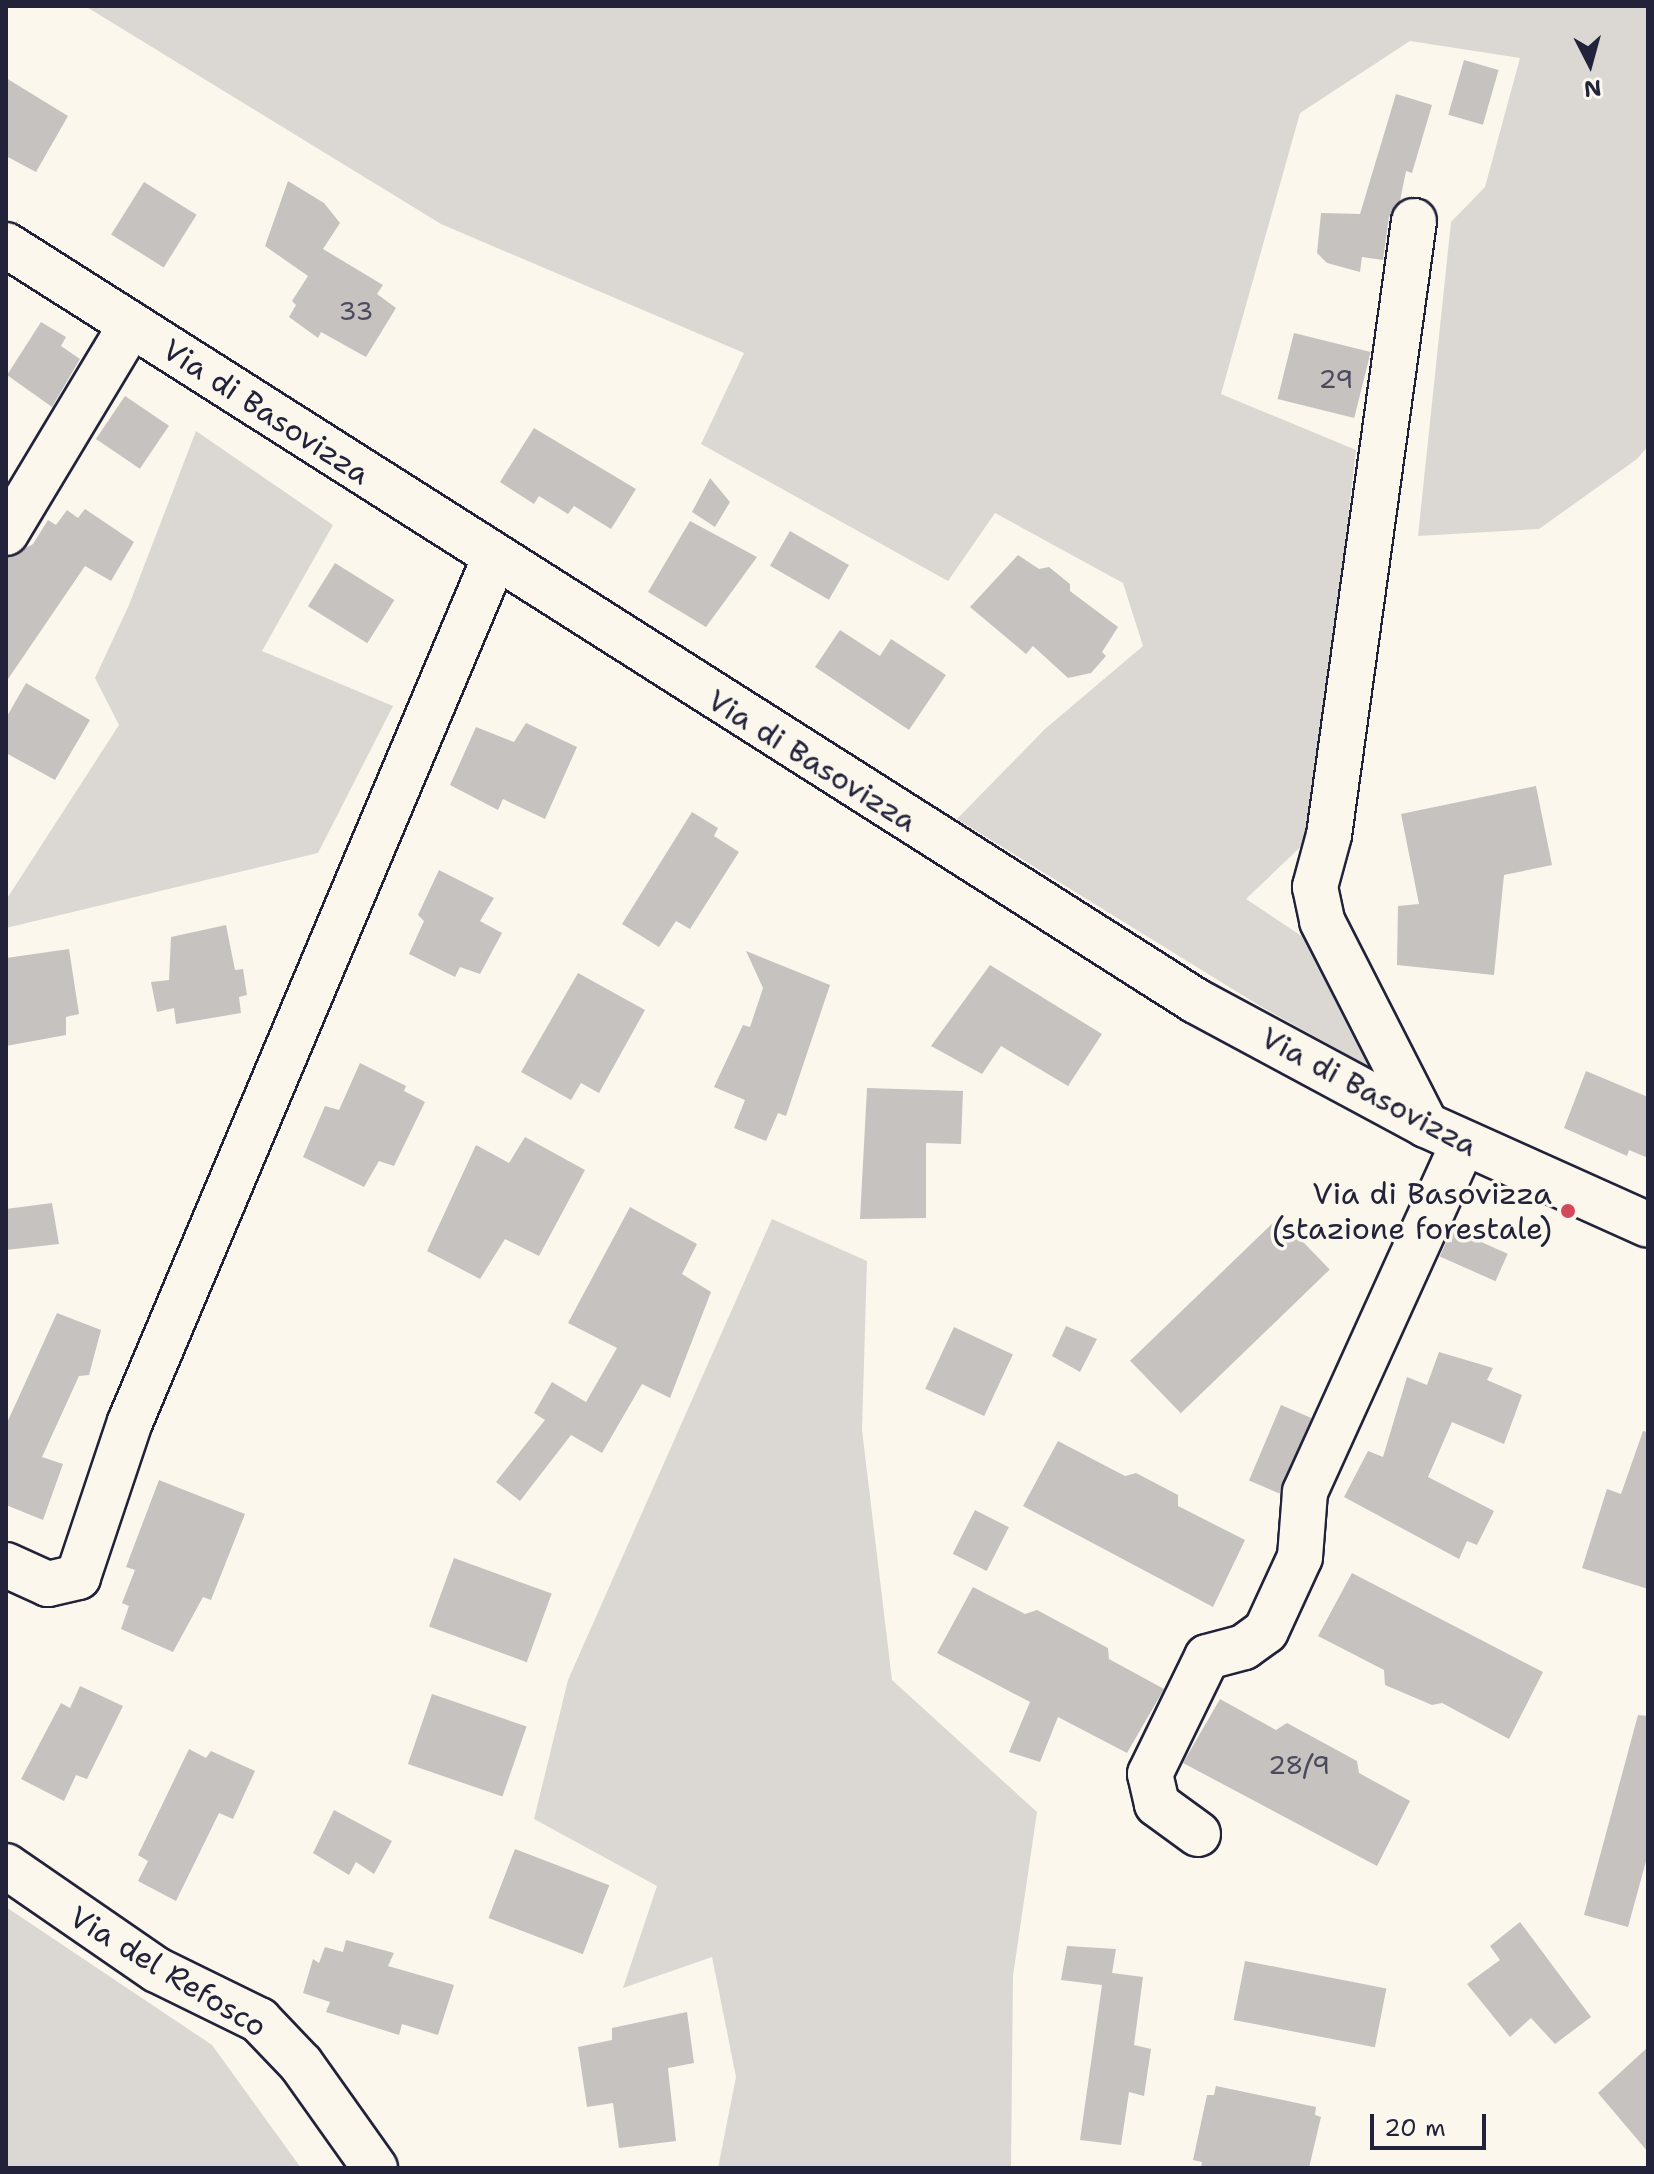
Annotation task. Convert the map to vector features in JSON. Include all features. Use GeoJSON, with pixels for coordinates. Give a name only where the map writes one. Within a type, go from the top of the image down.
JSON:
{"type":"FeatureCollection","features":[{"type":"Feature","properties":{"kind":"street"},"geometry":{"type":"LineString","coordinates":[[1198,1834],[1157,1804],[1150,1774],[1207,1657],[1244,1647],[1266,1631],[1300,1557],[1305,1492],[1444,1134],[1322,921],[1315,887],[1329,835],[1414,221]]}},
{"type":"Feature","properties":{"kind":"street","name":"Via di Basovizza"},"geometry":{"type":"LineString","coordinates":[[6,245],[494,559],[1196,1001],[1444,1134],[1648,1225]]}},
{"type":"Feature","properties":{"kind":"street"},"geometry":{"type":"LineString","coordinates":[[6,533],[131,325]]}},
{"type":"Feature","properties":{"kind":"street"},"geometry":{"type":"LineString","coordinates":[[6,1565],[48,1584],[78,1577],[130,1422],[494,559]]}},
{"type":"Feature","properties":{"kind":"street","name":"Via del Refosco"},"geometry":{"type":"LineString","coordinates":[[6,1866],[121,1949],[259,2020],[301,2064],[375,2168]]}},
{"type":"Feature","properties":{"kind":"shaded area"},"geometry":{"type":"Polygon","coordinates":[[[85,6],[1648,6],[1648,446],[1637,459],[1539,529],[1418,536],[1451,222],[1485,187],[1520,58],[1410,41],[1300,113],[1221,394],[1356,450],[1311,837],[1246,899],[1309,941],[1377,1071],[1260,1006],[957,819],[1045,729],[1143,646],[1123,583],[995,513],[948,581],[701,444],[744,353],[441,224],[85,6]]]}},
{"type":"Feature","properties":{"kind":"shaded area"},"geometry":{"type":"Polygon","coordinates":[[[196,431],[333,525],[262,651],[393,706],[318,853],[6,928],[6,900],[119,725],[95,678],[129,605],[196,431]]]}},
{"type":"Feature","properties":{"kind":"shaded area"},"geometry":{"type":"Polygon","coordinates":[[[772,1219],[867,1261],[862,1430],[892,1680],[1037,1812],[1013,1976],[1011,2168],[718,2168],[736,2077],[712,1957],[623,1988],[657,1886],[534,1819],[568,1680],[772,1219]]]}},
{"type":"Feature","properties":{"kind":"shaded area"},"geometry":{"type":"Polygon","coordinates":[[[6,1907],[212,2045],[301,2168],[6,2168],[6,1907]]]}},
{"type":"Feature","properties":{"kind":"building"},"geometry":{"type":"Polygon","coordinates":[[[1464,60],[1499,70],[1483,125],[1448,115],[1464,60]]]}},
{"type":"Feature","properties":{"kind":"building"},"geometry":{"type":"Polygon","coordinates":[[[6,78],[68,116],[36,172],[6,156],[6,78]]]}},
{"type":"Feature","properties":{"kind":"building"},"geometry":{"type":"Polygon","coordinates":[[[1396,94],[1432,105],[1412,173],[1406,171],[1400,201],[1389,217],[1383,260],[1362,257],[1360,272],[1327,263],[1317,253],[1321,213],[1360,214],[1396,94]]]}},
{"type":"Feature","properties":{"kind":"building"},"geometry":{"type":"Polygon","coordinates":[[[288,181],[324,203],[340,223],[323,249],[383,285],[377,294],[396,308],[366,357],[321,332],[318,338],[289,317],[296,305],[292,301],[308,276],[265,246],[288,181]]]}},
{"type":"Feature","properties":{"kind":"building"},"geometry":{"type":"Polygon","coordinates":[[[144,182],[197,215],[164,267],[111,235],[144,182]]]}},
{"type":"Feature","properties":{"kind":"building"},"geometry":{"type":"Polygon","coordinates":[[[41,322],[66,337],[61,346],[80,359],[52,407],[7,375],[41,322]]]}},
{"type":"Feature","properties":{"kind":"building"},"geometry":{"type":"Polygon","coordinates":[[[1294,333],[1371,352],[1354,418],[1278,399],[1294,333]]]}},
{"type":"Feature","properties":{"kind":"building"},"geometry":{"type":"Polygon","coordinates":[[[125,396],[169,426],[140,469],[96,439],[125,396]]]}},
{"type":"Feature","properties":{"kind":"building"},"geometry":{"type":"Polygon","coordinates":[[[534,428],[636,489],[611,529],[574,506],[568,514],[539,496],[534,504],[500,482],[534,428]]]}},
{"type":"Feature","properties":{"kind":"building"},"geometry":{"type":"Polygon","coordinates":[[[710,478],[730,502],[715,527],[692,512],[710,478]]]}},
{"type":"Feature","properties":{"kind":"building"},"geometry":{"type":"Polygon","coordinates":[[[85,509],[134,542],[111,581],[85,566],[6,682],[6,558],[33,544],[48,520],[56,525],[67,510],[78,518],[85,509]]]}},
{"type":"Feature","properties":{"kind":"building"},"geometry":{"type":"Polygon","coordinates":[[[690,521],[757,557],[706,627],[648,592],[690,521]]]}},
{"type":"Feature","properties":{"kind":"building"},"geometry":{"type":"Polygon","coordinates":[[[790,531],[849,565],[829,600],[770,566],[790,531]]]}},
{"type":"Feature","properties":{"kind":"building"},"geometry":{"type":"Polygon","coordinates":[[[1018,555],[1039,569],[1049,567],[1070,584],[1070,591],[1118,627],[1102,652],[1106,656],[1091,673],[1068,678],[1033,646],[1026,654],[970,607],[1018,555]]]}},
{"type":"Feature","properties":{"kind":"building"},"geometry":{"type":"Polygon","coordinates":[[[335,563],[394,600],[367,643],[308,606],[335,563]]]}},
{"type":"Feature","properties":{"kind":"building"},"geometry":{"type":"Polygon","coordinates":[[[840,630],[880,656],[891,639],[946,675],[909,730],[815,667],[840,630]]]}},
{"type":"Feature","properties":{"kind":"building"},"geometry":{"type":"Polygon","coordinates":[[[26,683],[90,720],[55,780],[6,753],[6,718],[26,683]]]}},
{"type":"Feature","properties":{"kind":"building"},"geometry":{"type":"Polygon","coordinates":[[[526,723],[577,747],[545,819],[503,799],[498,810],[450,785],[476,727],[514,742],[526,723]]]}},
{"type":"Feature","properties":{"kind":"building"},"geometry":{"type":"Polygon","coordinates":[[[1536,786],[1552,865],[1504,875],[1494,975],[1397,965],[1398,906],[1419,904],[1401,814],[1536,786]]]}},
{"type":"Feature","properties":{"kind":"building"},"geometry":{"type":"Polygon","coordinates":[[[692,812],[718,828],[714,836],[739,852],[690,929],[676,921],[659,947],[622,924],[692,812]]]}},
{"type":"Feature","properties":{"kind":"building"},"geometry":{"type":"Polygon","coordinates":[[[439,870],[494,898],[480,921],[502,933],[480,974],[460,967],[455,977],[409,954],[424,921],[418,915],[439,870]]]}},
{"type":"Feature","properties":{"kind":"building"},"geometry":{"type":"Polygon","coordinates":[[[226,925],[235,970],[243,969],[247,995],[239,997],[241,1013],[176,1024],[174,1008],[157,1012],[151,982],[169,980],[171,937],[226,925]]]}},
{"type":"Feature","properties":{"kind":"building"},"geometry":{"type":"Polygon","coordinates":[[[69,949],[79,1014],[66,1017],[66,1035],[6,1046],[6,958],[69,949]]]}},
{"type":"Feature","properties":{"kind":"building"},"geometry":{"type":"Polygon","coordinates":[[[746,951],[830,985],[786,1116],[778,1113],[766,1141],[734,1128],[745,1100],[714,1087],[743,1025],[750,1027],[763,988],[746,951]]]}},
{"type":"Feature","properties":{"kind":"building"},"geometry":{"type":"Polygon","coordinates":[[[990,965],[1102,1034],[1068,1086],[1001,1046],[982,1074],[931,1046],[990,965]]]}},
{"type":"Feature","properties":{"kind":"building"},"geometry":{"type":"Polygon","coordinates":[[[578,973],[645,1010],[599,1093],[581,1083],[571,1100],[521,1072],[578,973]]]}},
{"type":"Feature","properties":{"kind":"building"},"geometry":{"type":"Polygon","coordinates":[[[360,1063],[406,1086],[404,1091],[425,1102],[394,1166],[379,1161],[364,1187],[303,1157],[325,1106],[339,1110],[360,1063]]]}},
{"type":"Feature","properties":{"kind":"building"},"geometry":{"type":"Polygon","coordinates":[[[1586,1071],[1648,1097],[1648,1158],[1629,1150],[1627,1156],[1564,1128],[1586,1071]]]}},
{"type":"Feature","properties":{"kind":"building"},"geometry":{"type":"Polygon","coordinates":[[[867,1088],[963,1091],[961,1144],[926,1143],[926,1218],[860,1219],[867,1088]]]}},
{"type":"Feature","properties":{"kind":"building"},"geometry":{"type":"Polygon","coordinates":[[[525,1137],[585,1170],[539,1256],[505,1239],[480,1279],[427,1251],[476,1145],[509,1163],[525,1137]]]}},
{"type":"Feature","properties":{"kind":"building"},"geometry":{"type":"Polygon","coordinates":[[[52,1203],[59,1244],[6,1250],[6,1209],[52,1203]]]}},
{"type":"Feature","properties":{"kind":"building"},"geometry":{"type":"Polygon","coordinates":[[[630,1207],[697,1244],[682,1274],[711,1292],[670,1398],[642,1384],[602,1453],[571,1435],[520,1501],[496,1482],[545,1420],[534,1413],[552,1382],[586,1402],[617,1348],[568,1323],[630,1207]]]}},
{"type":"Feature","properties":{"kind":"building"},"geometry":{"type":"Polygon","coordinates":[[[1279,1217],[1330,1270],[1181,1413],[1130,1361],[1279,1217]]]}},
{"type":"Feature","properties":{"kind":"building"},"geometry":{"type":"Polygon","coordinates":[[[1452,1229],[1508,1254],[1496,1281],[1440,1256],[1452,1229]]]}},
{"type":"Feature","properties":{"kind":"building"},"geometry":{"type":"Polygon","coordinates":[[[57,1313],[101,1330],[89,1375],[79,1376],[42,1457],[63,1464],[43,1520],[6,1505],[6,1425],[57,1313]]]}},
{"type":"Feature","properties":{"kind":"building"},"geometry":{"type":"Polygon","coordinates":[[[1066,1326],[1097,1339],[1080,1372],[1052,1356],[1066,1326]]]}},
{"type":"Feature","properties":{"kind":"building"},"geometry":{"type":"Polygon","coordinates":[[[954,1327],[1013,1354],[984,1416],[925,1389],[954,1327]]]}},
{"type":"Feature","properties":{"kind":"building"},"geometry":{"type":"Polygon","coordinates":[[[1439,1352],[1493,1368],[1487,1380],[1522,1395],[1504,1444],[1452,1422],[1428,1477],[1494,1511],[1477,1545],[1467,1541],[1459,1559],[1344,1497],[1368,1451],[1383,1457],[1407,1377],[1427,1385],[1439,1352]]]}},
{"type":"Feature","properties":{"kind":"building"},"geometry":{"type":"Polygon","coordinates":[[[1281,1405],[1311,1418],[1279,1493],[1249,1480],[1281,1405]]]}},
{"type":"Feature","properties":{"kind":"building"},"geometry":{"type":"Polygon","coordinates":[[[1643,1431],[1648,1432],[1648,1589],[1582,1568],[1607,1489],[1621,1494],[1643,1431]]]}},
{"type":"Feature","properties":{"kind":"building"},"geometry":{"type":"Polygon","coordinates":[[[1058,1441],[1125,1476],[1136,1473],[1178,1495],[1178,1506],[1245,1540],[1213,1607],[1023,1506],[1058,1441]]]}},
{"type":"Feature","properties":{"kind":"building"},"geometry":{"type":"Polygon","coordinates":[[[159,1480],[245,1514],[211,1600],[203,1597],[173,1652],[121,1629],[129,1606],[122,1603],[135,1570],[126,1567],[159,1480]]]}},
{"type":"Feature","properties":{"kind":"building"},"geometry":{"type":"Polygon","coordinates":[[[975,1510],[1009,1527],[987,1571],[953,1554],[975,1510]]]}},
{"type":"Feature","properties":{"kind":"building"},"geometry":{"type":"Polygon","coordinates":[[[454,1558],[552,1594],[527,1662],[429,1627],[454,1558]]]}},
{"type":"Feature","properties":{"kind":"building"},"geometry":{"type":"Polygon","coordinates":[[[1352,1573],[1543,1672],[1509,1739],[1442,1703],[1432,1705],[1385,1685],[1384,1670],[1318,1636],[1352,1573]]]}},
{"type":"Feature","properties":{"kind":"building"},"geometry":{"type":"Polygon","coordinates":[[[973,1587],[1025,1614],[1037,1610],[1108,1648],[1109,1659],[1164,1689],[1127,1753],[1058,1717],[1040,1762],[1009,1752],[1030,1702],[937,1653],[973,1587]]]}},
{"type":"Feature","properties":{"kind":"building"},"geometry":{"type":"Polygon","coordinates":[[[80,1686],[123,1706],[87,1779],[76,1775],[64,1801],[21,1779],[61,1703],[70,1708],[80,1686]]]}},
{"type":"Feature","properties":{"kind":"building"},"geometry":{"type":"Polygon","coordinates":[[[432,1694],[527,1727],[502,1797],[408,1764],[432,1694]]]}},
{"type":"Feature","properties":{"kind":"building"},"geometry":{"type":"Polygon","coordinates":[[[1220,1699],[1276,1730],[1287,1723],[1357,1761],[1359,1773],[1410,1801],[1377,1866],[1183,1763],[1220,1699]]]}},
{"type":"Feature","properties":{"kind":"building"},"geometry":{"type":"Polygon","coordinates":[[[1638,1715],[1648,1716],[1648,1854],[1628,1927],[1584,1915],[1638,1715]]]}},
{"type":"Feature","properties":{"kind":"building"},"geometry":{"type":"Polygon","coordinates":[[[189,1749],[206,1758],[211,1751],[255,1771],[233,1819],[219,1813],[176,1901],[138,1881],[148,1861],[138,1855],[189,1749]]]}},
{"type":"Feature","properties":{"kind":"building"},"geometry":{"type":"Polygon","coordinates":[[[334,1810],[392,1841],[374,1874],[356,1862],[349,1875],[313,1853],[334,1810]]]}},
{"type":"Feature","properties":{"kind":"building"},"geometry":{"type":"Polygon","coordinates":[[[515,1849],[609,1885],[583,1954],[488,1918],[515,1849]]]}},
{"type":"Feature","properties":{"kind":"building"},"geometry":{"type":"Polygon","coordinates":[[[1520,1922],[1591,2017],[1555,2044],[1531,2018],[1510,2037],[1467,1984],[1500,1960],[1490,1946],[1520,1922]]]}},
{"type":"Feature","properties":{"kind":"building"},"geometry":{"type":"Polygon","coordinates":[[[346,1940],[394,1953],[388,1966],[454,1985],[438,2035],[402,2024],[399,2035],[326,2012],[330,2002],[303,1993],[313,1959],[319,1963],[325,1947],[343,1952],[346,1940]]]}},
{"type":"Feature","properties":{"kind":"building"},"geometry":{"type":"Polygon","coordinates":[[[1067,1946],[1116,1949],[1112,1973],[1143,1977],[1134,2045],[1151,2049],[1144,2096],[1129,2092],[1121,2145],[1080,2140],[1102,1985],[1061,1980],[1067,1946]]]}},
{"type":"Feature","properties":{"kind":"building"},"geometry":{"type":"Polygon","coordinates":[[[1245,1961],[1386,1988],[1375,2047],[1234,2020],[1245,1961]]]}},
{"type":"Feature","properties":{"kind":"building"},"geometry":{"type":"Polygon","coordinates":[[[687,2012],[694,2063],[668,2068],[676,2141],[619,2148],[613,2103],[587,2107],[578,2047],[612,2040],[612,2028],[687,2012]]]}},
{"type":"Feature","properties":{"kind":"building"},"geometry":{"type":"Polygon","coordinates":[[[1648,2047],[1648,2152],[1598,2093],[1648,2047]]]}},
{"type":"Feature","properties":{"kind":"building"},"geometry":{"type":"Polygon","coordinates":[[[1216,2086],[1316,2107],[1315,2115],[1321,2117],[1309,2168],[1201,2168],[1202,2162],[1193,2160],[1207,2095],[1214,2095],[1216,2086]]]}},
{"type":"Feature","properties":{"kind":"place","name":"Via di Basovizza (stazione forestale)"},"geometry":{"type":"Point","coordinates":[1568,1211]}}]}
